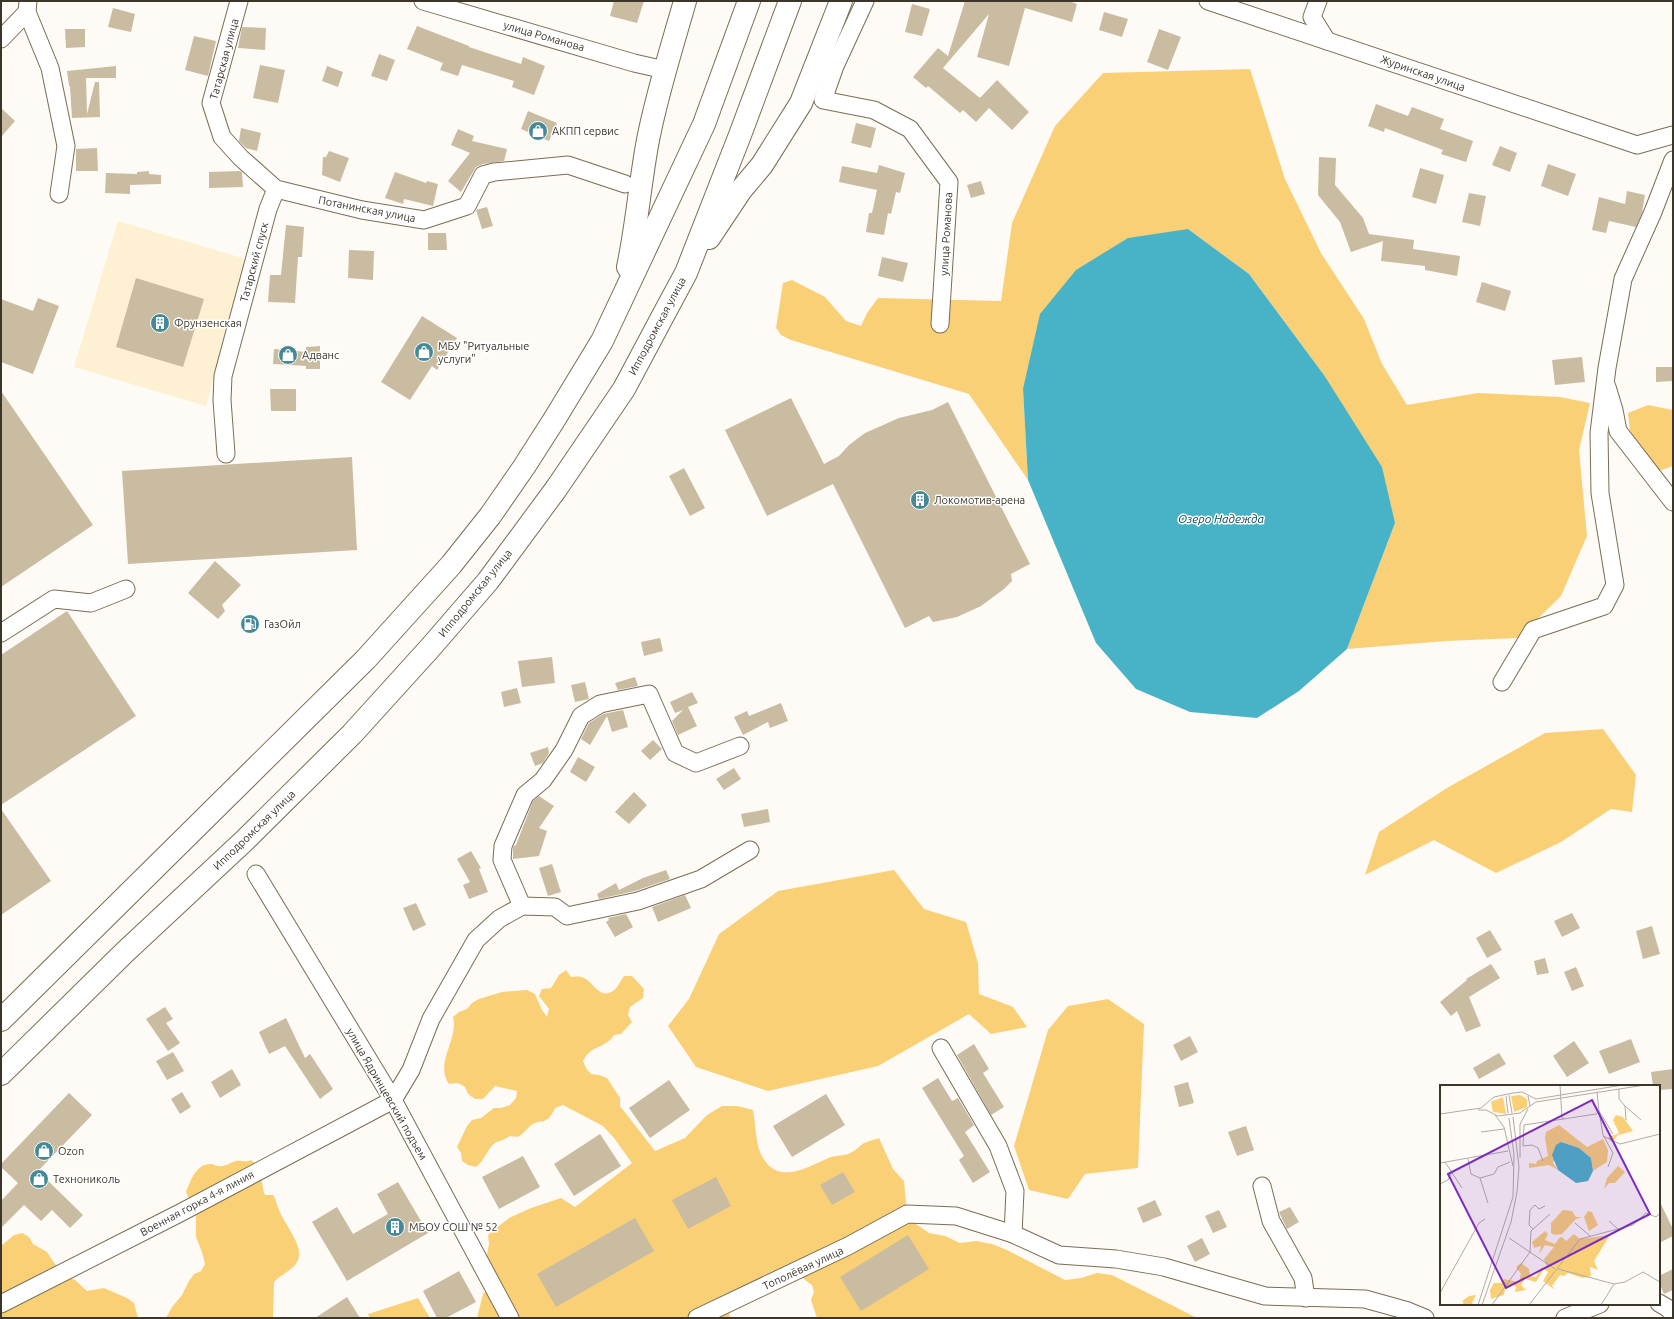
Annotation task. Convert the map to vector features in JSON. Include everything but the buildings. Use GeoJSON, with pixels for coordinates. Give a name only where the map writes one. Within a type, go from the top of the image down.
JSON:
{"type":"FeatureCollection","features":[{"type":"Feature","properties":{"kind":"highway"},"geometry":{"type":"LineString","coordinates":[[619,306],[632,246],[648,140],[665,70],[685,1]]}},
{"type":"Feature","properties":{"kind":"highway"},"geometry":{"type":"LineString","coordinates":[[1,1020],[366,659],[451,565],[490,516],[524,467],[602,341],[704,124],[749,1]]}},
{"type":"Feature","properties":{"kind":"highway","name":"Ипподромская улица"},"geometry":{"type":"LineString","coordinates":[[1,1074],[125,952],[244,841],[352,734],[488,581],[556,488],[624,389],[686,273],[790,1]]}},
{"type":"Feature","properties":{"kind":"highway"},"geometry":{"type":"LineString","coordinates":[[686,273],[741,190],[762,165],[801,103],[841,1]]}},
{"type":"Feature","properties":{"kind":"street","name":"Татарская улица"},"geometry":{"type":"LineString","coordinates":[[239,1],[211,103],[222,137],[242,158],[276,189]]}},
{"type":"Feature","properties":{"kind":"street","name":"улица Романова"},"geometry":{"type":"LineString","coordinates":[[423,1],[634,63],[665,70]]}},
{"type":"Feature","properties":{"kind":"street","name":"улица Романова"},"geometry":{"type":"LineString","coordinates":[[865,1],[835,66],[824,100],[874,110],[910,129],[949,182],[940,324]]}},
{"type":"Feature","properties":{"kind":"street","name":"Журинская улица"},"geometry":{"type":"LineString","coordinates":[[1208,1],[1637,145],[1673,135]]}},
{"type":"Feature","properties":{"kind":"street"},"geometry":{"type":"LineString","coordinates":[[1318,1],[1312,17],[1327,40]]}},
{"type":"Feature","properties":{"kind":"street"},"geometry":{"type":"LineString","coordinates":[[1,39],[28,7]]}},
{"type":"Feature","properties":{"kind":"street"},"geometry":{"type":"LineString","coordinates":[[28,7],[50,68],[66,146],[59,194]]}},
{"type":"Feature","properties":{"kind":"street"},"geometry":{"type":"LineString","coordinates":[[1502,682],[1533,630],[1604,606],[1615,585],[1600,493],[1598,433],[1605,382],[1623,279],[1653,212],[1673,160]]}},
{"type":"Feature","properties":{"kind":"street","name":"Потанинская улица"},"geometry":{"type":"LineString","coordinates":[[276,189],[362,210],[424,220],[467,206],[483,176],[494,172],[568,165],[625,184]]}},
{"type":"Feature","properties":{"kind":"street","name":"Татарский спуск"},"geometry":{"type":"LineString","coordinates":[[226,454],[222,400],[223,376],[268,209],[276,189]]}},
{"type":"Feature","properties":{"kind":"street"},"geometry":{"type":"LineString","coordinates":[[1605,382],[1614,410],[1618,431],[1673,502]]}},
{"type":"Feature","properties":{"kind":"street"},"geometry":{"type":"LineString","coordinates":[[1,634],[54,599],[91,603],[126,589]]}},
{"type":"Feature","properties":{"kind":"street"},"geometry":{"type":"LineString","coordinates":[[522,906],[502,860],[503,846],[525,795],[544,780],[564,750],[580,716],[600,704],[649,694],[675,753],[696,763],[740,746]]}},
{"type":"Feature","properties":{"kind":"street"},"geometry":{"type":"LineString","coordinates":[[392,1100],[411,1070],[431,1019],[476,940],[499,919],[522,906],[554,907],[567,916],[638,901],[701,880],[750,850]]}},
{"type":"Feature","properties":{"kind":"street","name":"улица Ядринцевский подъем"},"geometry":{"type":"LineString","coordinates":[[256,874],[392,1100],[510,1318]]}},
{"type":"Feature","properties":{"kind":"street"},"geometry":{"type":"LineString","coordinates":[[941,1048],[998,1146],[1015,1191],[1013,1234],[1059,1255],[1116,1259],[1164,1267],[1265,1296],[1365,1299],[1408,1310],[1425,1318]]}},
{"type":"Feature","properties":{"kind":"street","name":"Военная горка 4-я линия"},"geometry":{"type":"LineString","coordinates":[[1,1304],[173,1217],[392,1100]]}},
{"type":"Feature","properties":{"kind":"street"},"geometry":{"type":"LineString","coordinates":[[1262,1186],[1271,1221],[1303,1278],[1306,1298]]}},
{"type":"Feature","properties":{"kind":"street","name":"Тополёвая улица"},"geometry":{"type":"LineString","coordinates":[[697,1318],[848,1246],[907,1214],[956,1216],[1013,1234]]}},
{"type":"Feature","properties":{"kind":"street"},"geometry":{"type":"LineString","coordinates":[[1660,1304],[1669,1309],[1673,1315]]}},
{"type":"Feature","properties":{"kind":"street"},"geometry":{"type":"LineString","coordinates":[[1565,1318],[1598,1305]]}},
{"type":"Feature","properties":{"kind":"shaded area"},"geometry":{"type":"Polygon","coordinates":[[[1250,69],[1285,179],[1321,253],[1364,319],[1382,364],[1407,405],[1478,393],[1560,397],[1590,403],[1579,450],[1587,536],[1561,596],[1518,638],[1446,641],[1347,649],[1395,523],[1324,375],[1249,274],[1188,229],[1023,389],[1028,480],[969,394],[791,340],[781,335],[776,328],[783,283],[792,280],[825,297],[846,321],[861,326],[867,313],[878,298],[1001,301],[1012,223],[1055,126],[1103,73],[1250,69]]]}},
{"type":"Feature","properties":{"kind":"shaded area"},"geometry":{"type":"Polygon","coordinates":[[[118,221],[249,260],[206,406],[74,367],[118,221]]]}},
{"type":"Feature","properties":{"kind":"shaded area"},"geometry":{"type":"Polygon","coordinates":[[[1648,405],[1673,410],[1673,466],[1659,471],[1630,432],[1628,413],[1648,405]]]}},
{"type":"Feature","properties":{"kind":"shaded area"},"geometry":{"type":"Polygon","coordinates":[[[1603,729],[1636,775],[1632,812],[1611,809],[1561,842],[1496,873],[1434,840],[1365,875],[1379,832],[1447,788],[1545,733],[1603,729]]]}},
{"type":"Feature","properties":{"kind":"shaded area"},"geometry":{"type":"Polygon","coordinates":[[[894,870],[924,909],[966,922],[978,963],[979,994],[1013,1007],[1027,1027],[991,1034],[969,1014],[878,1066],[768,1091],[696,1067],[668,1026],[689,999],[719,934],[778,891],[894,870]]]}},
{"type":"Feature","properties":{"kind":"shaded area"},"geometry":{"type":"Polygon","coordinates":[[[566,970],[571,977],[579,976],[584,978],[598,990],[605,993],[614,990],[624,976],[632,976],[644,989],[643,998],[630,1007],[628,1015],[632,1022],[621,1034],[614,1035],[607,1043],[590,1052],[583,1061],[591,1074],[607,1078],[620,1098],[620,1106],[655,1151],[685,1138],[707,1115],[722,1106],[737,1106],[753,1110],[760,1153],[770,1166],[778,1171],[786,1172],[804,1169],[831,1157],[850,1153],[864,1143],[879,1138],[893,1169],[904,1181],[907,1214],[916,1224],[929,1233],[945,1236],[960,1243],[976,1241],[992,1244],[1007,1250],[1065,1280],[1081,1278],[1097,1273],[1112,1275],[1197,1318],[817,1318],[811,1300],[814,1292],[812,1285],[793,1269],[726,1300],[730,1318],[477,1318],[483,1294],[497,1280],[486,1260],[489,1244],[488,1235],[509,1218],[531,1208],[561,1198],[575,1207],[632,1163],[614,1138],[603,1126],[563,1105],[555,1108],[549,1118],[534,1123],[518,1137],[510,1136],[495,1143],[476,1167],[468,1165],[462,1161],[461,1153],[457,1147],[467,1126],[472,1120],[481,1118],[494,1108],[501,1108],[510,1105],[516,1098],[517,1091],[495,1086],[483,1099],[475,1099],[468,1094],[465,1087],[458,1083],[449,1084],[445,1076],[444,1068],[445,1059],[453,1034],[453,1017],[459,1012],[467,1009],[472,1003],[479,999],[502,992],[527,990],[535,994],[547,1017],[549,1009],[539,996],[542,989],[551,988],[559,975],[566,970]]]}},
{"type":"Feature","properties":{"kind":"shaded area"},"geometry":{"type":"Polygon","coordinates":[[[1108,999],[1144,1024],[1138,1168],[1085,1174],[1068,1199],[1029,1190],[1014,1146],[1048,1030],[1068,1006],[1108,999]]]}},
{"type":"Feature","properties":{"kind":"shaded area"},"geometry":{"type":"Polygon","coordinates":[[[251,1160],[260,1171],[265,1195],[273,1195],[282,1217],[296,1242],[299,1254],[296,1263],[274,1282],[273,1318],[166,1318],[194,1274],[201,1271],[205,1264],[196,1237],[196,1214],[186,1192],[192,1178],[198,1169],[206,1164],[220,1166],[236,1161],[251,1160]]]}},
{"type":"Feature","properties":{"kind":"shaded area"},"geometry":{"type":"Polygon","coordinates":[[[22,1233],[29,1237],[33,1244],[47,1252],[61,1273],[75,1280],[87,1291],[104,1288],[127,1298],[134,1303],[138,1318],[1,1318],[1,1246],[14,1235],[22,1233]]]}},
{"type":"Feature","properties":{"kind":"shaded area"},"geometry":{"type":"Polygon","coordinates":[[[418,1298],[430,1318],[370,1318],[368,1314],[418,1298]]]}},
{"type":"Feature","properties":{"kind":"water","name":"Озеро Надежда"},"geometry":{"type":"Polygon","coordinates":[[[1188,229],[1249,274],[1324,375],[1382,467],[1395,523],[1347,649],[1299,691],[1257,718],[1190,712],[1136,689],[1096,643],[1028,480],[1023,389],[1040,314],[1076,270],[1128,238],[1188,229]]]}},
{"type":"Feature","properties":{"kind":"place","name":"АКПП сервис"},"geometry":{"type":"Point","coordinates":[538,131]}},
{"type":"Feature","properties":{"kind":"place","name":"Фрунзенская"},"geometry":{"type":"Point","coordinates":[160,323]}},
{"type":"Feature","properties":{"kind":"place","name":"МБУ \"Ритуальные услуги\""},"geometry":{"type":"Point","coordinates":[424,352]}},
{"type":"Feature","properties":{"kind":"place","name":"Адванс"},"geometry":{"type":"Point","coordinates":[288,355]}},
{"type":"Feature","properties":{"kind":"place","name":"Локомотив-арена"},"geometry":{"type":"Point","coordinates":[920,500]}},
{"type":"Feature","properties":{"kind":"place","name":"ГазОйл"},"geometry":{"type":"Point","coordinates":[250,624]}},
{"type":"Feature","properties":{"kind":"place","name":"Ozon"},"geometry":{"type":"Point","coordinates":[44,1151]}},
{"type":"Feature","properties":{"kind":"place","name":"Технониколь"},"geometry":{"type":"Point","coordinates":[39,1179]}},
{"type":"Feature","properties":{"kind":"place","name":"МБОУ СОШ № 52"},"geometry":{"type":"Point","coordinates":[395,1227]}}]}
